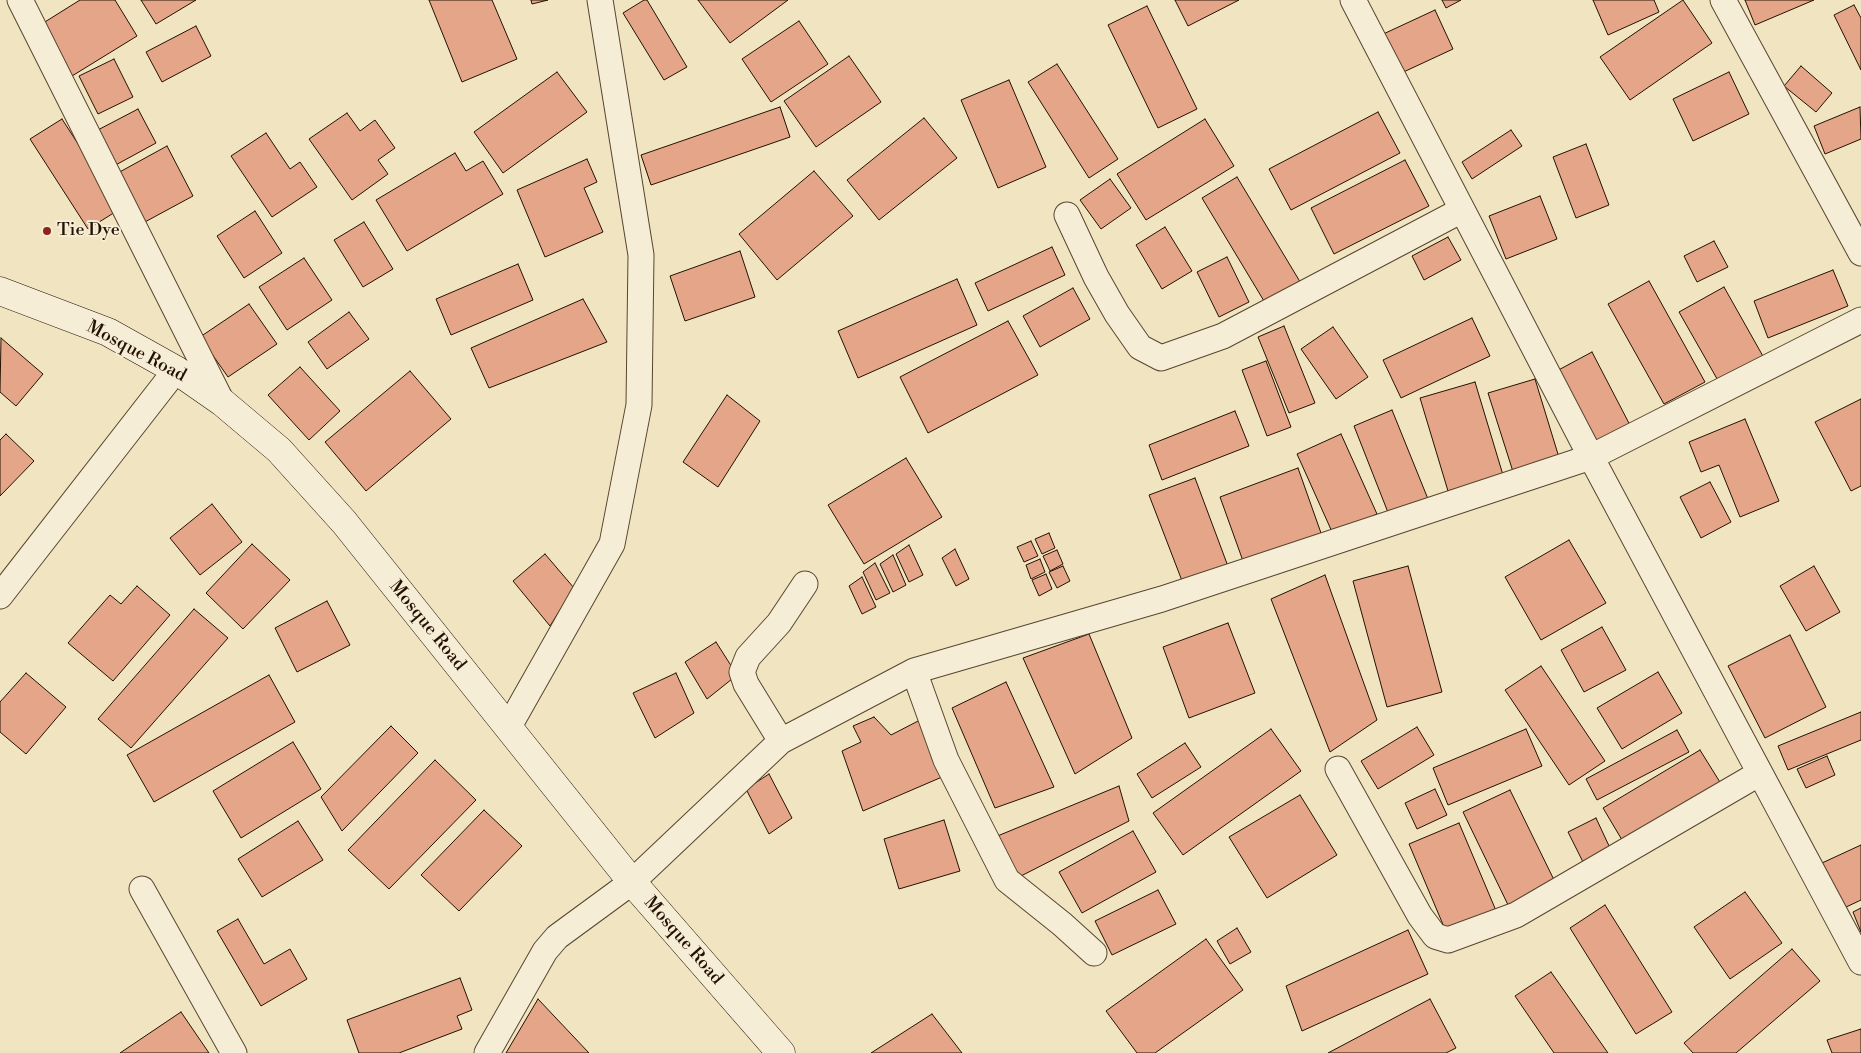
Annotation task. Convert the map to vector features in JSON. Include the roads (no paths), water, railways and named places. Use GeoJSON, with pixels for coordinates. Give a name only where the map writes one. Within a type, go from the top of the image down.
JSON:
{"type":"FeatureCollection","features":[{"type":"Feature","properties":{"kind":"street"},"geometry":{"type":"LineString","coordinates":[[20,0],[222,402]]}},
{"type":"Feature","properties":{"kind":"street"},"geometry":{"type":"LineString","coordinates":[[508,728],[612,544],[639,405],[641,255],[600,0]]}},
{"type":"Feature","properties":{"kind":"street"},"geometry":{"type":"LineString","coordinates":[[1352,0],[1591,457],[1861,962]]}},
{"type":"Feature","properties":{"kind":"street"},"geometry":{"type":"LineString","coordinates":[[1723,0],[1861,253]]}},
{"type":"Feature","properties":{"kind":"street"},"geometry":{"type":"LineString","coordinates":[[1067,215],[1096,277],[1117,314],[1140,347],[1161,358],[1223,336],[1462,210]]}},
{"type":"Feature","properties":{"kind":"street","name":"Mosque Road"},"geometry":{"type":"LineString","coordinates":[[0,291],[108,332],[176,370],[222,402],[279,450],[344,522],[632,882],[781,1053]]}},
{"type":"Feature","properties":{"kind":"street"},"geometry":{"type":"LineString","coordinates":[[487,1053],[545,951],[557,937],[632,882],[781,741],[914,671],[1162,599],[1591,457],[1861,320]]}},
{"type":"Feature","properties":{"kind":"street"},"geometry":{"type":"LineString","coordinates":[[0,596],[176,370]]}},
{"type":"Feature","properties":{"kind":"street"},"geometry":{"type":"LineString","coordinates":[[781,741],[746,684],[742,672],[748,657],[779,622],[805,584]]}},
{"type":"Feature","properties":{"kind":"street"},"geometry":{"type":"LineString","coordinates":[[914,671],[946,760],[1007,880],[1062,924],[1094,953]]}},
{"type":"Feature","properties":{"kind":"street"},"geometry":{"type":"LineString","coordinates":[[1338,769],[1420,916],[1435,936],[1448,940],[1516,915],[1760,773]]}},
{"type":"Feature","properties":{"kind":"street"},"geometry":{"type":"LineString","coordinates":[[142,889],[234,1053]]}},
{"type":"Feature","properties":{"kind":"place","name":"Tie Dye"},"geometry":{"type":"Point","coordinates":[47,231]}}]}
